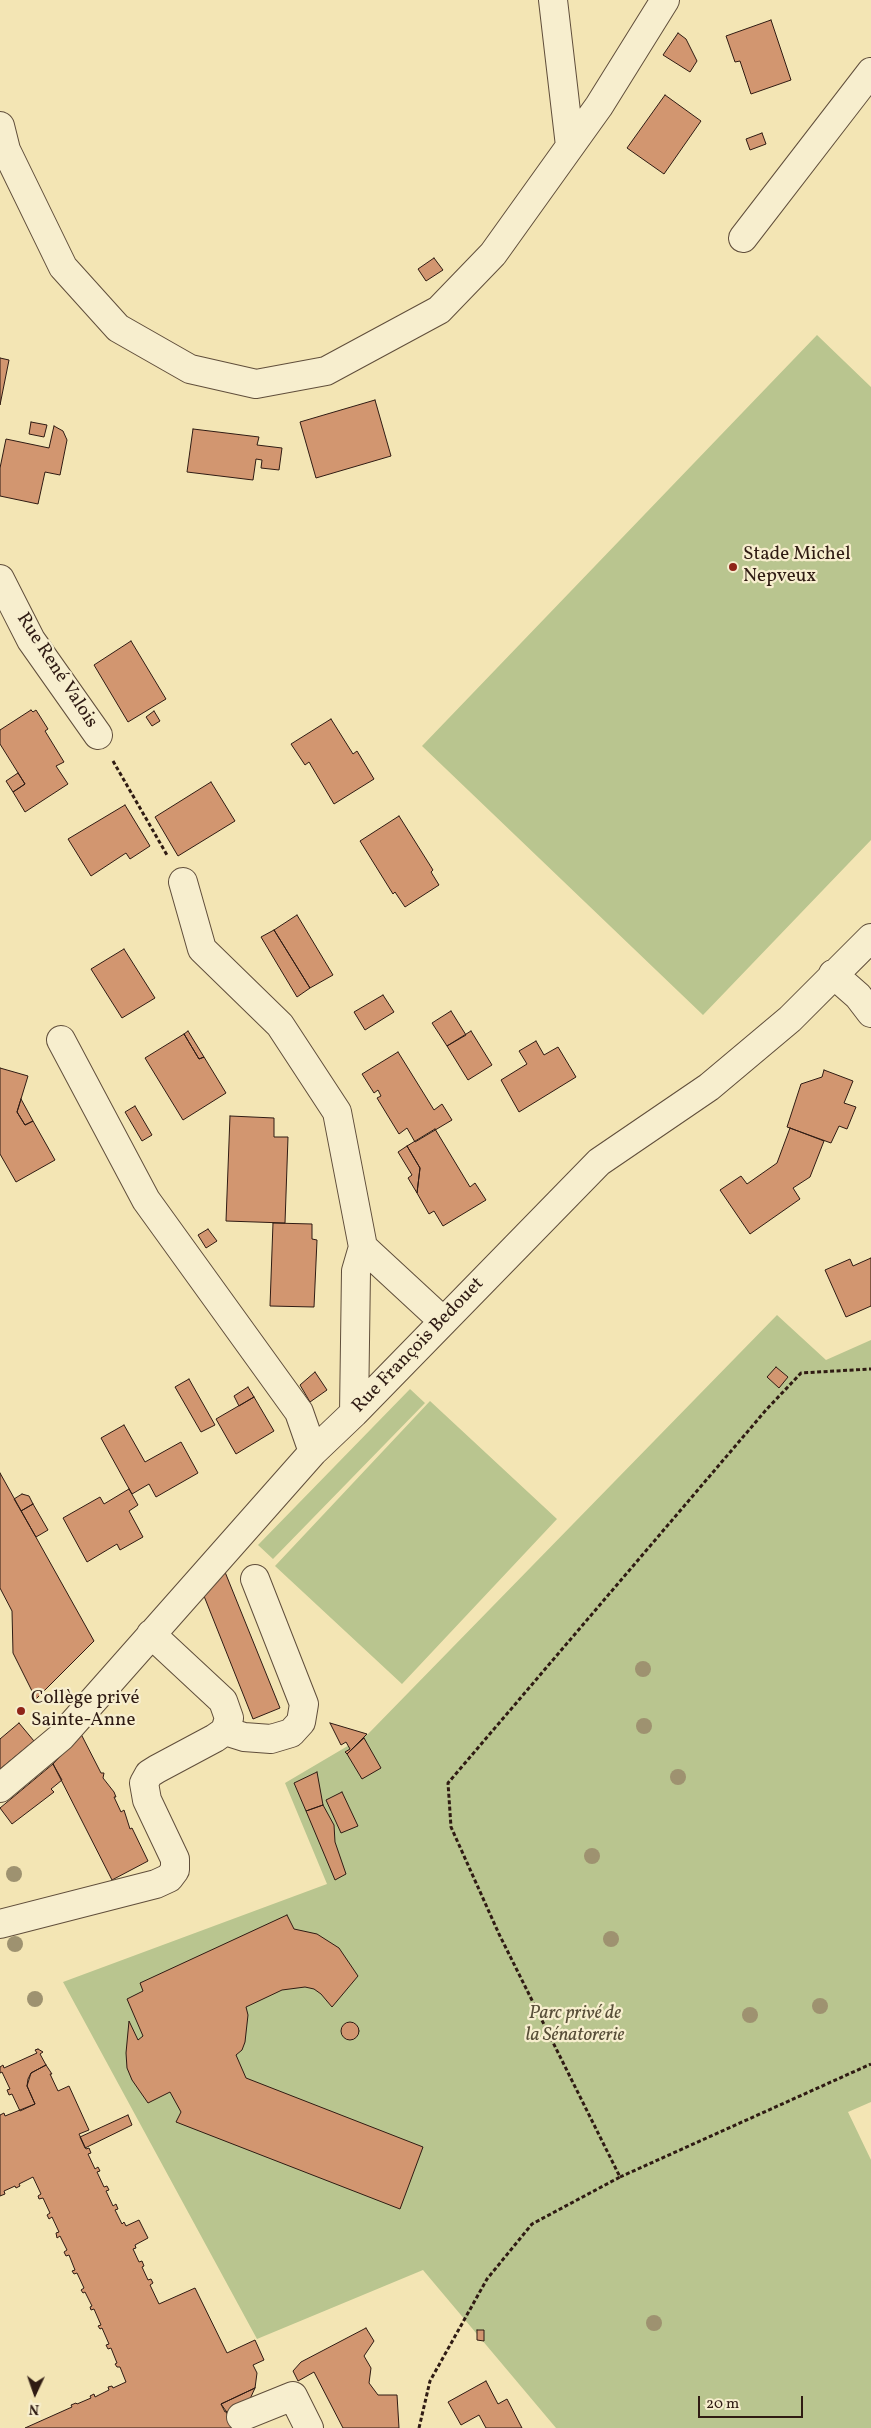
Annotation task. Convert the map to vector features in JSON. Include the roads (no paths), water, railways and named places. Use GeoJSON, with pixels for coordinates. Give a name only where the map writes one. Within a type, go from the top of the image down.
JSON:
{"type":"FeatureCollection","features":[{"type":"Feature","properties":{"kind":"street"},"geometry":{"type":"LineString","coordinates":[[553,0],[570,146]]}},
{"type":"Feature","properties":{"kind":"street"},"geometry":{"type":"LineString","coordinates":[[0,126],[6,150],[62,268],[118,328],[190,369],[256,384],[326,371],[439,310],[493,254],[599,106],[665,0]]}},
{"type":"Feature","properties":{"kind":"street"},"geometry":{"type":"LineString","coordinates":[[743,238],[871,72]]}},
{"type":"Feature","properties":{"kind":"street","name":"Rue René Valois"},"geometry":{"type":"LineString","coordinates":[[0,579],[32,640],[98,735]]}},
{"type":"Feature","properties":{"kind":"street"},"geometry":{"type":"LineString","coordinates":[[183,882],[202,949],[280,1025],[337,1112],[364,1247],[356,1271],[354,1413]]}},
{"type":"Feature","properties":{"kind":"street","name":"Rue François Bedouet"},"geometry":{"type":"LineString","coordinates":[[0,1788],[61,1737],[313,1452],[354,1413],[599,1162],[709,1087],[790,1019],[871,938]]}},
{"type":"Feature","properties":{"kind":"street"},"geometry":{"type":"LineString","coordinates":[[833,974],[858,996],[871,1013]]}},
{"type":"Feature","properties":{"kind":"street"},"geometry":{"type":"LineString","coordinates":[[61,1040],[146,1200],[299,1412],[313,1452]]}},
{"type":"Feature","properties":{"kind":"street"},"geometry":{"type":"LineString","coordinates":[[364,1247],[443,1321]]}},
{"type":"Feature","properties":{"kind":"street"},"geometry":{"type":"LineString","coordinates":[[225,1731],[244,1737],[271,1740],[290,1733],[301,1722],[304,1704],[255,1579]]}},
{"type":"Feature","properties":{"kind":"street"},"geometry":{"type":"LineString","coordinates":[[0,1924],[156,1884],[169,1878],[175,1870],[175,1859],[147,1800],[144,1783],[149,1774],[225,1731],[229,1718],[223,1701],[151,1634]]}},
{"type":"Feature","properties":{"kind":"street"},"geometry":{"type":"LineString","coordinates":[[241,2416],[293,2396],[309,2428]]}},
{"type":"Feature","properties":{"kind":"place","name":"Stade Michel Nepveux"},"geometry":{"type":"Point","coordinates":[733,567]}},
{"type":"Feature","properties":{"kind":"place","name":"Collège privé Sainte-Anne"},"geometry":{"type":"Point","coordinates":[21,1711]}},
{"type":"Feature","properties":{"kind":"park label","name":"Parc privé de la Sénatorerie"},"geometry":{"type":"Point","coordinates":[575,2026]}}]}
